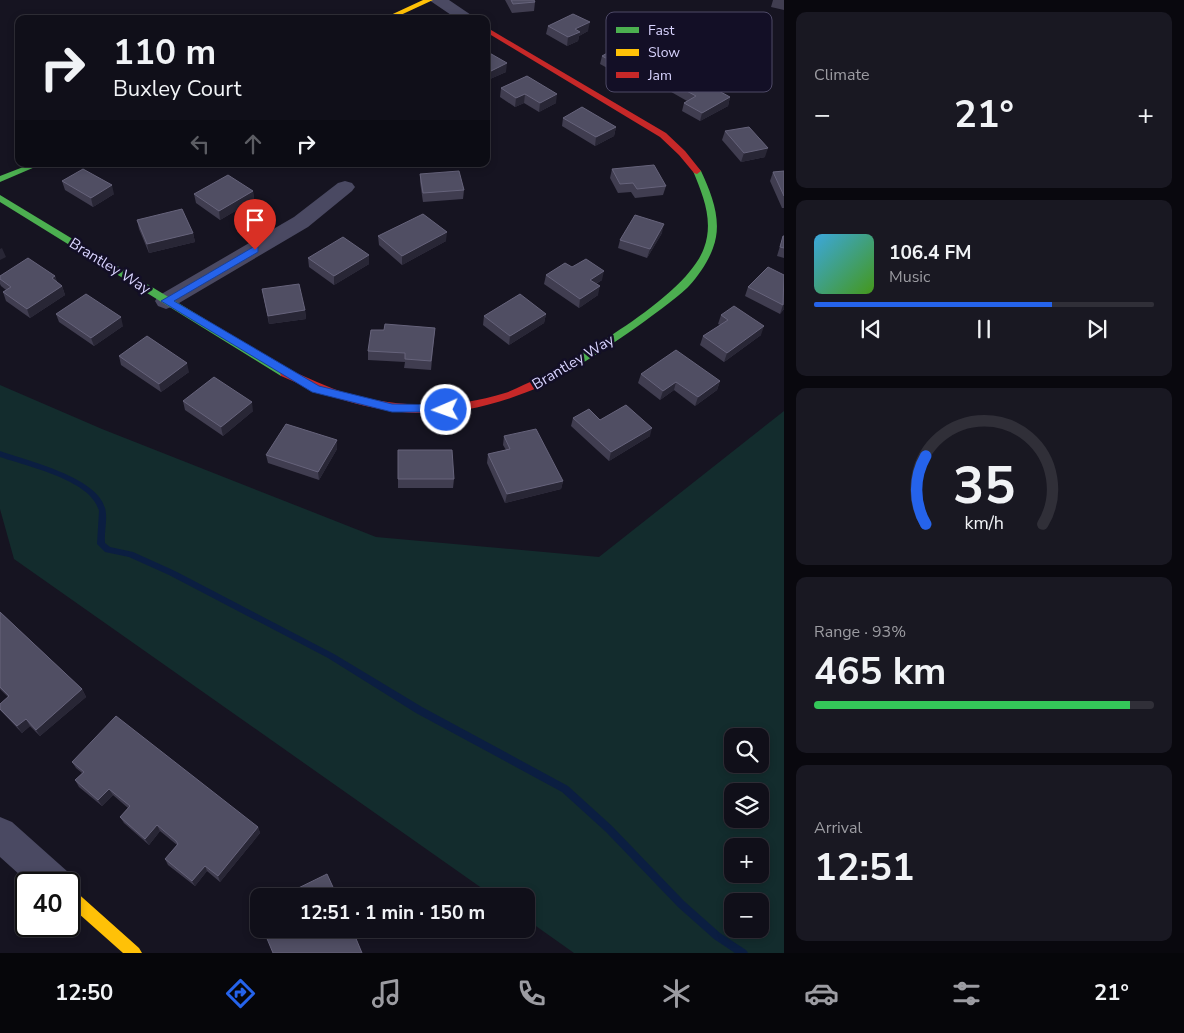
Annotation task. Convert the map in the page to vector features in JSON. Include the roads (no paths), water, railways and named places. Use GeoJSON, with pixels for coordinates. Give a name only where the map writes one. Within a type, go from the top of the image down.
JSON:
{"type":"FeatureCollection","features":[{"type":"Feature","properties":{"kind":"street"},"geometry":{"type":"LineString","coordinates":[[394,15],[429,0]]}},
{"type":"Feature","properties":{"kind":"street"},"geometry":{"type":"LineString","coordinates":[[437,0],[462,15]]}},
{"type":"Feature","properties":{"kind":"street","name":"Brantley Way"},"geometry":{"type":"LineString","coordinates":[[0,198],[166,301],[316,389],[392,408],[435,410],[478,405],[534,387],[559,373],[678,293],[704,261],[713,238],[715,217],[713,205],[699,172],[674,144],[651,126],[490,31]]}},
{"type":"Feature","properties":{"kind":"street"},"geometry":{"type":"LineString","coordinates":[[0,179],[30,167]]}},
{"type":"Feature","properties":{"kind":"street"},"geometry":{"type":"LineString","coordinates":[[166,301],[300,222],[345,186]]}},
{"type":"Feature","properties":{"kind":"street"},"geometry":{"type":"LineString","coordinates":[[0,834],[43,872]]}},
{"type":"Feature","properties":{"kind":"street"},"geometry":{"type":"LineString","coordinates":[[80,905],[134,953]]}},
{"type":"Feature","properties":{"kind":"waterway"},"geometry":{"type":"LineString","coordinates":[[0,454],[56,473],[85,487],[95,496],[101,506],[101,544],[108,550],[130,554],[172,573],[331,656],[419,710],[565,789],[609,829],[681,904],[717,936],[743,953]]}}]}
